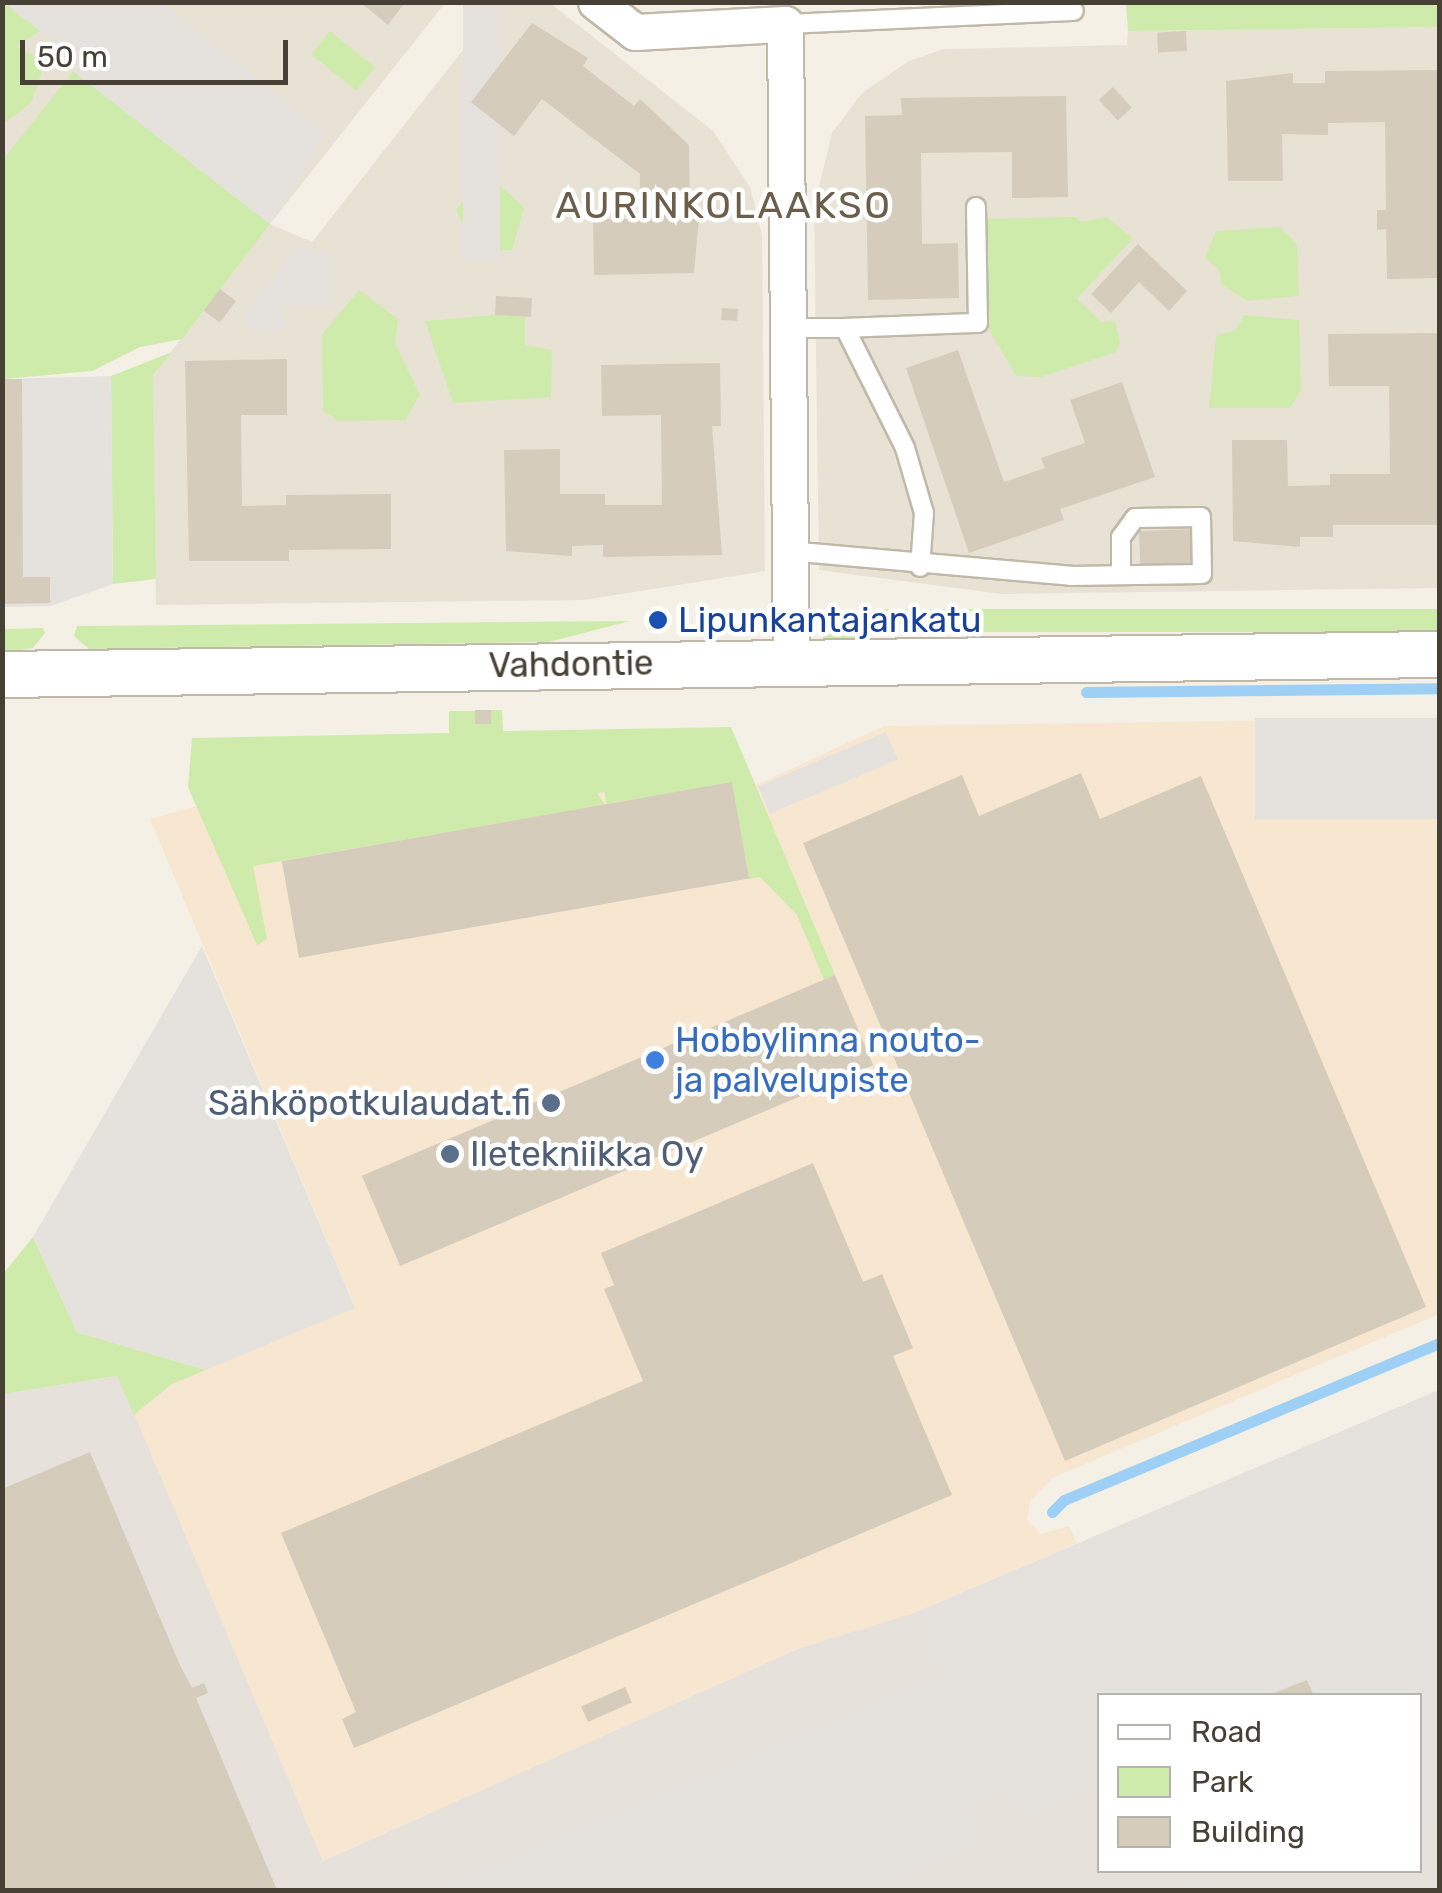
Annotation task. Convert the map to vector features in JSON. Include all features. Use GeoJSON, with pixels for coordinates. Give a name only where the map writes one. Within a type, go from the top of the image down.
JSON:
{"type":"FeatureCollection","features":[{"type":"Feature","properties":{"kind":"street"},"geometry":{"type":"LineString","coordinates":[[596,2],[635,32],[785,24],[784,328],[791,662]]}},
{"type":"Feature","properties":{"kind":"street","name":"Vahdontie"},"geometry":{"type":"LineString","coordinates":[[2,674],[1440,654]]}},
{"type":"Feature","properties":{"kind":"lane"},"geometry":{"type":"LineString","coordinates":[[785,24],[1074,12]]}},
{"type":"Feature","properties":{"kind":"lane"},"geometry":{"type":"LineString","coordinates":[[784,328],[978,323],[976,207]]}},
{"type":"Feature","properties":{"kind":"lane"},"geometry":{"type":"LineString","coordinates":[[845,328],[905,448],[924,513],[920,567]]}},
{"type":"Feature","properties":{"kind":"lane"},"geometry":{"type":"LineString","coordinates":[[788,551],[920,567],[1120,575],[1202,574],[1201,517],[1135,518],[1121,537],[1120,575]]}},
{"type":"Feature","properties":{"kind":"shaded area"},"geometry":{"type":"Polygon","coordinates":[[[3,3],[445,3],[270,224],[73,71],[3,161],[3,3]]]}},
{"type":"Feature","properties":{"kind":"shaded area"},"geometry":{"type":"Polygon","coordinates":[[[4,3],[163,3],[325,133],[270,224],[73,71],[80,62],[4,3]]]}},
{"type":"Feature","properties":{"kind":"shaded area"},"geometry":{"type":"Polygon","coordinates":[[[463,3],[500,3],[500,259],[463,259],[463,3]]]}},
{"type":"Feature","properties":{"kind":"shaded area"},"geometry":{"type":"Polygon","coordinates":[[[500,3],[550,3],[713,131],[750,187],[762,235],[765,571],[584,600],[156,605],[153,375],[270,224],[312,242],[500,3]]]}},
{"type":"Feature","properties":{"kind":"shaded area"},"geometry":{"type":"Polygon","coordinates":[[[1439,27],[1439,588],[1002,594],[819,570],[814,207],[832,133],[862,93],[909,61],[944,49],[1127,45],[1128,31],[1439,27]]]}},
{"type":"Feature","properties":{"kind":"shaded area"},"geometry":{"type":"Polygon","coordinates":[[[301,243],[305,250],[331,254],[331,305],[284,305],[284,331],[247,330],[245,312],[301,243]]]}},
{"type":"Feature","properties":{"kind":"shaded area"},"geometry":{"type":"Polygon","coordinates":[[[111,376],[113,584],[51,606],[3,607],[2,379],[111,376]]]}},
{"type":"Feature","properties":{"kind":"shaded area"},"geometry":{"type":"Polygon","coordinates":[[[1255,718],[1439,718],[1439,819],[1255,819],[1255,718]]]}},
{"type":"Feature","properties":{"kind":"shaded area"},"geometry":{"type":"Polygon","coordinates":[[[1439,718],[1439,1314],[1052,1478],[1030,1501],[1027,1520],[1041,1534],[1069,1526],[1077,1543],[914,1613],[800,1648],[323,1861],[134,1415],[172,1384],[355,1307],[150,819],[240,794],[731,727],[756,785],[884,726],[1439,718]]]}},
{"type":"Feature","properties":{"kind":"shaded area"},"geometry":{"type":"Polygon","coordinates":[[[886,732],[898,760],[770,814],[758,786],[886,732]]]}},
{"type":"Feature","properties":{"kind":"shaded area"},"geometry":{"type":"Polygon","coordinates":[[[202,946],[355,1308],[206,1370],[77,1332],[33,1237],[202,946]]]}},
{"type":"Feature","properties":{"kind":"shaded area"},"geometry":{"type":"Polygon","coordinates":[[[118,1376],[323,1861],[800,1648],[914,1613],[1439,1390],[1439,1890],[3,1890],[3,1394],[118,1376]]]}},
{"type":"Feature","properties":{"kind":"shaded area"},"geometry":{"type":"Polygon","coordinates":[[[1439,1390],[1439,1816],[1422,1823],[1422,1693],[1313,1693],[1307,1680],[1274,1693],[1097,1693],[1097,1788],[1022,1824],[1007,1793],[970,1808],[984,1841],[875,1890],[434,1890],[940,1675],[914,1613],[1439,1390]]]}},
{"type":"Feature","properties":{"kind":"shaded area"},"geometry":{"type":"Polygon","coordinates":[[[1207,1873],[1215,1890],[1166,1890],[1182,1884],[1207,1873]]]}},
{"type":"Feature","properties":{"kind":"green space"},"geometry":{"type":"Polygon","coordinates":[[[4,3],[40,31],[16,46],[33,55],[42,71],[31,103],[3,124],[4,3]]]}},
{"type":"Feature","properties":{"kind":"green space"},"geometry":{"type":"Polygon","coordinates":[[[1126,3],[1439,3],[1439,27],[1128,31],[1126,3]]]}},
{"type":"Feature","properties":{"kind":"green space"},"geometry":{"type":"Polygon","coordinates":[[[330,31],[375,68],[356,91],[311,54],[330,31]]]}},
{"type":"Feature","properties":{"kind":"green space"},"geometry":{"type":"Polygon","coordinates":[[[73,71],[270,224],[182,339],[140,347],[92,371],[3,379],[2,161],[73,71]]]}},
{"type":"Feature","properties":{"kind":"green space"},"geometry":{"type":"Polygon","coordinates":[[[486,172],[524,208],[512,250],[476,251],[456,210],[486,172]]]}},
{"type":"Feature","properties":{"kind":"green space"},"geometry":{"type":"Polygon","coordinates":[[[1076,217],[1081,222],[1106,217],[1133,238],[1077,299],[1101,322],[1115,321],[1120,342],[1116,352],[1041,377],[1016,376],[981,315],[977,219],[1076,217]]]}},
{"type":"Feature","properties":{"kind":"green space"},"geometry":{"type":"Polygon","coordinates":[[[1280,227],[1297,244],[1299,296],[1247,301],[1222,285],[1219,269],[1205,258],[1216,231],[1280,227]]]}},
{"type":"Feature","properties":{"kind":"green space"},"geometry":{"type":"Polygon","coordinates":[[[359,290],[398,319],[395,344],[420,395],[405,420],[338,421],[323,410],[322,335],[359,290]]]}},
{"type":"Feature","properties":{"kind":"green space"},"geometry":{"type":"Polygon","coordinates":[[[495,315],[525,317],[525,345],[552,350],[551,397],[453,403],[425,321],[495,315]]]}},
{"type":"Feature","properties":{"kind":"green space"},"geometry":{"type":"Polygon","coordinates":[[[1244,315],[1299,320],[1301,390],[1290,408],[1209,408],[1216,336],[1236,330],[1244,315]]]}},
{"type":"Feature","properties":{"kind":"green space"},"geometry":{"type":"Polygon","coordinates":[[[172,352],[153,375],[156,579],[113,584],[111,376],[172,352]]]}},
{"type":"Feature","properties":{"kind":"green space"},"geometry":{"type":"Polygon","coordinates":[[[879,609],[1439,609],[1439,632],[879,632],[879,609]]]}},
{"type":"Feature","properties":{"kind":"green space"},"geometry":{"type":"Polygon","coordinates":[[[858,618],[860,639],[824,639],[813,626],[858,618]]]}},
{"type":"Feature","properties":{"kind":"green space"},"geometry":{"type":"Polygon","coordinates":[[[630,621],[549,642],[89,649],[74,636],[77,626],[630,621]]]}},
{"type":"Feature","properties":{"kind":"green space"},"geometry":{"type":"Polygon","coordinates":[[[43,628],[45,633],[33,648],[3,653],[3,629],[43,628]]]}},
{"type":"Feature","properties":{"kind":"green space"},"geometry":{"type":"Polygon","coordinates":[[[491,710],[502,710],[503,731],[731,727],[835,975],[824,980],[797,915],[760,877],[749,879],[732,783],[606,804],[605,792],[597,793],[605,805],[253,866],[267,939],[257,945],[188,787],[192,738],[449,733],[449,711],[475,711],[475,724],[490,724],[491,710]]]}},
{"type":"Feature","properties":{"kind":"green space"},"geometry":{"type":"Polygon","coordinates":[[[33,1237],[77,1332],[206,1370],[172,1384],[134,1415],[117,1376],[3,1394],[3,1274],[33,1237]]]}},
{"type":"Feature","properties":{"kind":"building"},"geometry":{"type":"Polygon","coordinates":[[[360,2],[405,2],[388,25],[360,2]]]}},
{"type":"Feature","properties":{"kind":"building"},"geometry":{"type":"Polygon","coordinates":[[[532,23],[588,58],[583,66],[634,106],[640,99],[689,145],[690,207],[700,207],[694,273],[594,275],[593,219],[639,219],[640,174],[542,99],[514,136],[471,102],[532,23]]]}},
{"type":"Feature","properties":{"kind":"building"},"geometry":{"type":"Polygon","coordinates":[[[1186,31],[1187,51],[1158,52],[1157,33],[1186,31]]]}},
{"type":"Feature","properties":{"kind":"building"},"geometry":{"type":"Polygon","coordinates":[[[1440,70],[1440,278],[1387,279],[1386,229],[1377,230],[1377,210],[1386,210],[1385,122],[1328,123],[1328,135],[1282,134],[1283,181],[1228,181],[1226,81],[1293,73],[1293,83],[1325,83],[1325,71],[1440,70]]]}},
{"type":"Feature","properties":{"kind":"building"},"geometry":{"type":"Polygon","coordinates":[[[1113,87],[1132,108],[1118,121],[1099,100],[1113,87]]]}},
{"type":"Feature","properties":{"kind":"building"},"geometry":{"type":"Polygon","coordinates":[[[1066,96],[1068,197],[1012,198],[1012,152],[921,153],[922,244],[958,243],[959,298],[868,300],[865,116],[902,115],[901,98],[1066,96]]]}},
{"type":"Feature","properties":{"kind":"building"},"geometry":{"type":"Polygon","coordinates":[[[1138,244],[1187,291],[1169,311],[1139,282],[1111,313],[1091,294],[1138,244]]]}},
{"type":"Feature","properties":{"kind":"building"},"geometry":{"type":"Polygon","coordinates":[[[220,289],[236,301],[220,323],[204,311],[220,289]]]}},
{"type":"Feature","properties":{"kind":"building"},"geometry":{"type":"Polygon","coordinates":[[[496,296],[532,298],[531,317],[495,315],[496,296]]]}},
{"type":"Feature","properties":{"kind":"building"},"geometry":{"type":"Polygon","coordinates":[[[722,308],[738,309],[737,321],[721,320],[722,308]]]}},
{"type":"Feature","properties":{"kind":"building"},"geometry":{"type":"Polygon","coordinates":[[[1440,333],[1440,525],[1333,525],[1333,537],[1300,537],[1300,547],[1233,541],[1232,440],[1287,440],[1288,486],[1330,485],[1330,474],[1390,474],[1389,386],[1329,386],[1328,334],[1440,333]]]}},
{"type":"Feature","properties":{"kind":"building"},"geometry":{"type":"Polygon","coordinates":[[[958,350],[1004,482],[1045,468],[1041,458],[1085,443],[1070,400],[1122,382],[1155,477],[1060,509],[1064,520],[969,553],[906,368],[958,350]]]}},
{"type":"Feature","properties":{"kind":"building"},"geometry":{"type":"Polygon","coordinates":[[[287,359],[287,415],[241,415],[242,506],[286,505],[286,495],[391,494],[391,549],[289,550],[289,561],[189,561],[185,361],[287,359]]]}},
{"type":"Feature","properties":{"kind":"building"},"geometry":{"type":"Polygon","coordinates":[[[720,363],[721,426],[712,426],[722,555],[603,557],[603,545],[572,546],[572,556],[506,551],[504,450],[560,449],[560,494],[605,494],[605,505],[662,505],[661,415],[602,416],[601,365],[720,363]]]}},
{"type":"Feature","properties":{"kind":"building"},"geometry":{"type":"Polygon","coordinates":[[[2,379],[22,379],[23,577],[50,577],[50,603],[2,604],[2,379]]]}},
{"type":"Feature","properties":{"kind":"building"},"geometry":{"type":"Polygon","coordinates":[[[1193,529],[1194,567],[1140,569],[1139,531],[1193,529]]]}},
{"type":"Feature","properties":{"kind":"building"},"geometry":{"type":"Polygon","coordinates":[[[475,710],[491,710],[491,724],[475,724],[475,710]]]}},
{"type":"Feature","properties":{"kind":"building"},"geometry":{"type":"Polygon","coordinates":[[[1081,773],[1100,819],[1201,776],[1426,1307],[1065,1461],[803,843],[962,775],[979,816],[1081,773]]]}},
{"type":"Feature","properties":{"kind":"building"},"geometry":{"type":"Polygon","coordinates":[[[732,782],[749,879],[299,958],[282,861],[732,782]]]}},
{"type":"Feature","properties":{"kind":"building"},"geometry":{"type":"Polygon","coordinates":[[[835,975],[873,1065],[400,1266],[362,1176],[835,975]]]}},
{"type":"Feature","properties":{"kind":"building"},"geometry":{"type":"Polygon","coordinates":[[[813,1163],[863,1282],[882,1274],[913,1348],[893,1356],[952,1495],[354,1748],[342,1719],[356,1712],[281,1533],[643,1381],[604,1289],[614,1285],[601,1253],[813,1163]]]}},
{"type":"Feature","properties":{"kind":"building"},"geometry":{"type":"Polygon","coordinates":[[[90,1452],[179,1663],[192,1688],[204,1683],[208,1693],[196,1698],[277,1890],[2,1890],[2,1489],[90,1452]]]}},
{"type":"Feature","properties":{"kind":"building"},"geometry":{"type":"Polygon","coordinates":[[[1307,1680],[1313,1693],[1274,1693],[1307,1680]]]}},
{"type":"Feature","properties":{"kind":"building"},"geometry":{"type":"Polygon","coordinates":[[[625,1687],[632,1703],[588,1722],[581,1707],[625,1687]]]}},
{"type":"Feature","properties":{"kind":"waterway"},"geometry":{"type":"LineString","coordinates":[[1086,692],[1440,688]]}},
{"type":"Feature","properties":{"kind":"waterway"},"geometry":{"type":"LineString","coordinates":[[1052,1512],[1064,1500],[1440,1343]]}},
{"type":"Feature","properties":{"kind":"place","name":"Lipunkantajankatu"},"geometry":{"type":"Point","coordinates":[658,620]}},
{"type":"Feature","properties":{"kind":"place","name":"Hobbylinna nouto- ja palvelupiste"},"geometry":{"type":"Point","coordinates":[655,1060]}},
{"type":"Feature","properties":{"kind":"place","name":"Sähköpotkulaudat.fi"},"geometry":{"type":"Point","coordinates":[551,1103]}},
{"type":"Feature","properties":{"kind":"place","name":"Iletekniikka Oy"},"geometry":{"type":"Point","coordinates":[450,1154]}},
{"type":"Feature","properties":{"kind":"district","name":"AURINKOLAAKSO"},"geometry":{"type":"Point","coordinates":[724,206]}}]}
